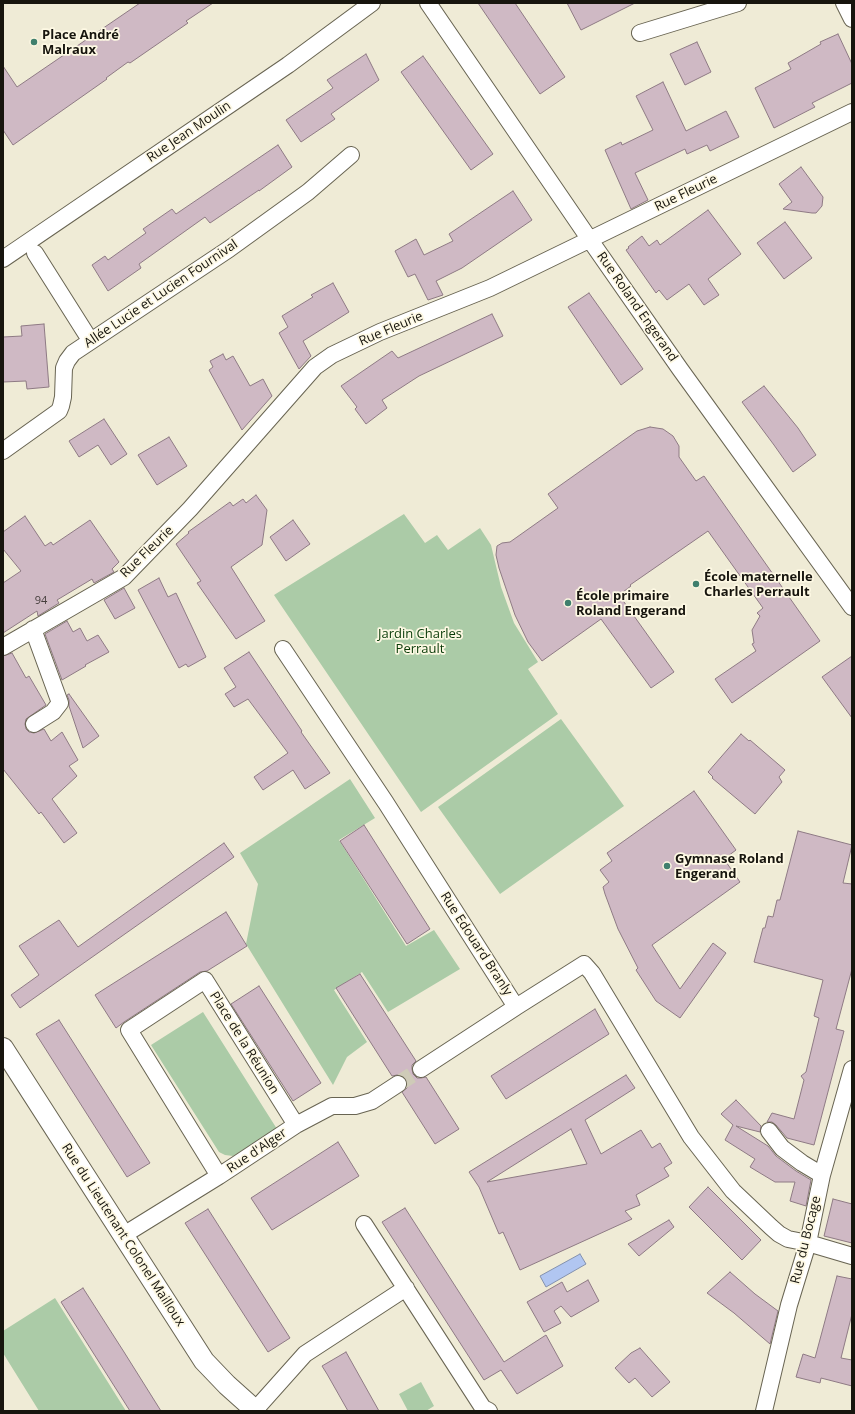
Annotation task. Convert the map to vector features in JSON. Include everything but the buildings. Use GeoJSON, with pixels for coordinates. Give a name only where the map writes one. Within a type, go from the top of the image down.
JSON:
{"type":"FeatureCollection","features":[{"type":"Feature","properties":{"kind":"street","name":"Rue Jean Moulin"},"geometry":{"type":"LineString","coordinates":[[3,259],[288,64],[372,3]]}},
{"type":"Feature","properties":{"kind":"street","name":"Rue Roland Engerand"},"geometry":{"type":"LineString","coordinates":[[428,3],[680,369],[852,607]]}},
{"type":"Feature","properties":{"kind":"street"},"geometry":{"type":"LineString","coordinates":[[640,33],[738,3]]}},
{"type":"Feature","properties":{"kind":"street"},"geometry":{"type":"LineString","coordinates":[[844,3],[852,19]]}},
{"type":"Feature","properties":{"kind":"street","name":"Rue Fleurie"},"geometry":{"type":"LineString","coordinates":[[3,647],[124,577],[190,509],[315,367],[332,355],[380,332],[490,288],[852,112]]}},
{"type":"Feature","properties":{"kind":"street","name":"Allée Lucie et Lucien Fournival"},"geometry":{"type":"LineString","coordinates":[[3,451],[58,411],[63,397],[64,368],[73,353],[90,340],[229,249],[308,192],[351,155]]}},
{"type":"Feature","properties":{"kind":"street"},"geometry":{"type":"LineString","coordinates":[[35,253],[90,340]]}},
{"type":"Feature","properties":{"kind":"street"},"geometry":{"type":"LineString","coordinates":[[33,629],[60,703],[53,712],[34,724]]}},
{"type":"Feature","properties":{"kind":"street","name":"Rue Edouard Branly"},"geometry":{"type":"LineString","coordinates":[[284,649],[386,803],[516,1007],[584,964],[592,973],[691,1137],[720,1175],[746,1205],[779,1234],[788,1239],[808,1243]]}},
{"type":"Feature","properties":{"kind":"street","name":"Place de la Réunion"},"geometry":{"type":"LineString","coordinates":[[219,1176],[129,1030],[141,1022],[205,980],[296,1125]]}},
{"type":"Feature","properties":{"kind":"street"},"geometry":{"type":"LineString","coordinates":[[421,1069],[516,1007]]}},
{"type":"Feature","properties":{"kind":"street","name":"Rue du Lieutenant Colonel Mailloux"},"geometry":{"type":"LineString","coordinates":[[3,1048],[122,1236],[204,1361],[255,1411]]}},
{"type":"Feature","properties":{"kind":"street","name":"Rue du Bocage"},"geometry":{"type":"LineString","coordinates":[[764,1411],[789,1305],[808,1243],[822,1175],[851,1075]]}},
{"type":"Feature","properties":{"kind":"street","name":"Rue d'Alger"},"geometry":{"type":"LineString","coordinates":[[122,1236],[219,1176],[296,1125],[332,1106],[355,1106],[372,1101],[398,1084]]}},
{"type":"Feature","properties":{"kind":"street"},"geometry":{"type":"LineString","coordinates":[[769,1131],[782,1148],[802,1163],[822,1175]]}},
{"type":"Feature","properties":{"kind":"street"},"geometry":{"type":"LineString","coordinates":[[364,1224],[483,1408],[489,1411]]}},
{"type":"Feature","properties":{"kind":"street"},"geometry":{"type":"LineString","coordinates":[[808,1243],[852,1256]]}},
{"type":"Feature","properties":{"kind":"street"},"geometry":{"type":"LineString","coordinates":[[255,1411],[305,1354],[406,1288]]}},
{"type":"Feature","properties":{"kind":"green space","name":"Jardin Charles Perrault"},"geometry":{"type":"Polygon","coordinates":[[[404,514],[425,543],[437,535],[448,550],[480,528],[491,545],[501,587],[514,623],[538,662],[528,669],[558,714],[421,812],[274,595],[404,514]]]}},
{"type":"Feature","properties":{"kind":"green space"},"geometry":{"type":"Polygon","coordinates":[[[561,719],[624,806],[500,894],[438,807],[561,719]]]}},
{"type":"Feature","properties":{"kind":"green space"},"geometry":{"type":"Polygon","coordinates":[[[350,779],[375,818],[339,840],[406,946],[434,930],[460,969],[388,1012],[362,972],[334,990],[367,1042],[347,1057],[333,1085],[246,944],[258,884],[240,853],[350,779]]]}},
{"type":"Feature","properties":{"kind":"green space"},"geometry":{"type":"Polygon","coordinates":[[[203,1012],[277,1129],[233,1156],[225,1155],[219,1152],[151,1045],[203,1012]]]}},
{"type":"Feature","properties":{"kind":"green space"},"geometry":{"type":"Polygon","coordinates":[[[55,1298],[126,1411],[39,1411],[3,1353],[3,1331],[55,1298]]]}},
{"type":"Feature","properties":{"kind":"green space"},"geometry":{"type":"Polygon","coordinates":[[[421,1382],[434,1406],[426,1411],[408,1411],[399,1394],[421,1382]]]}},
{"type":"Feature","properties":{"kind":"water"},"geometry":{"type":"Polygon","coordinates":[[[580,1254],[586,1264],[546,1287],[540,1276],[580,1254]]]}},
{"type":"Feature","properties":{"kind":"tunnel"},"geometry":{"type":"LineString","coordinates":[[398,1084],[421,1069]]}},
{"type":"Feature","properties":{"kind":"place","name":"Place André Malraux"},"geometry":{"type":"Point","coordinates":[34,42]}},
{"type":"Feature","properties":{"kind":"place","name":"École maternelle Charles Perrault"},"geometry":{"type":"Point","coordinates":[696,584]}},
{"type":"Feature","properties":{"kind":"place","name":"École primaire Roland Engerand"},"geometry":{"type":"Point","coordinates":[568,603]}},
{"type":"Feature","properties":{"kind":"place","name":"Gymnase Roland Engerand"},"geometry":{"type":"Point","coordinates":[667,866]}}]}
